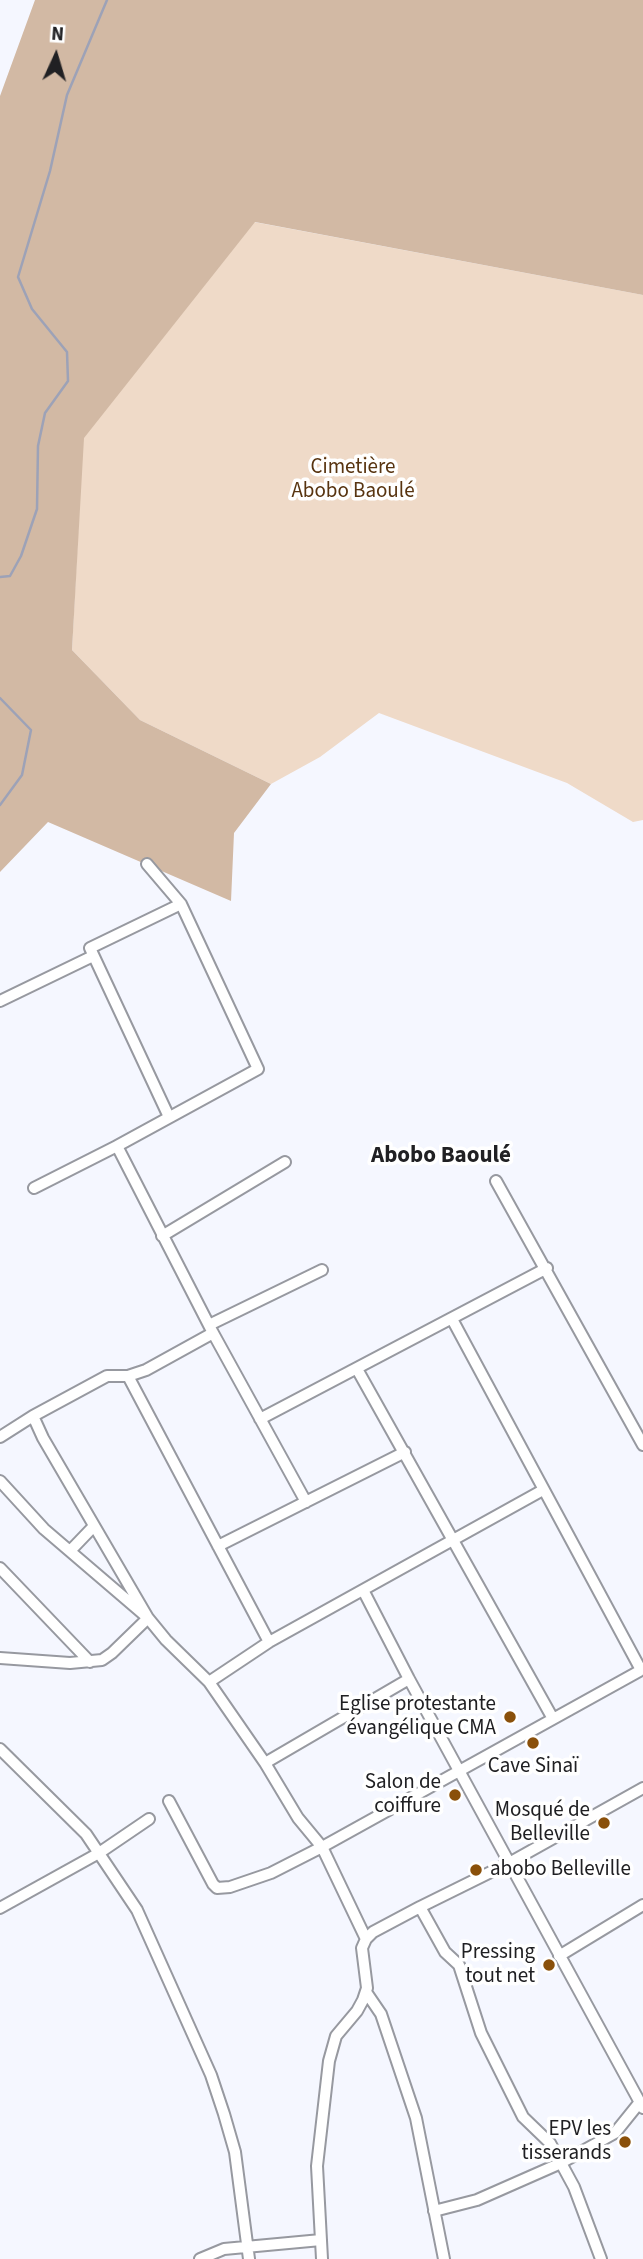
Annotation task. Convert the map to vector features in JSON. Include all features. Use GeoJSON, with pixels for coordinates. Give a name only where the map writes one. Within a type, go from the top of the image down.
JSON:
{"type":"FeatureCollection","features":[{"type":"Feature","properties":{"kind":"street"},"geometry":{"type":"LineString","coordinates":[[34,1188],[258,1069],[181,904],[147,864]]}},
{"type":"Feature","properties":{"kind":"street"},"geometry":{"type":"LineString","coordinates":[[169,1117],[90,948],[181,904]]}},
{"type":"Feature","properties":{"kind":"street"},"geometry":{"type":"LineString","coordinates":[[0,1001],[93,956]]}},
{"type":"Feature","properties":{"kind":"street"},"geometry":{"type":"LineString","coordinates":[[117,1146],[211,1329],[306,1502]]}},
{"type":"Feature","properties":{"kind":"street"},"geometry":{"type":"LineString","coordinates":[[162,1236],[285,1162]]}},
{"type":"Feature","properties":{"kind":"street"},"geometry":{"type":"LineString","coordinates":[[496,1181],[547,1268],[643,1445]]}},
{"type":"Feature","properties":{"kind":"street"},"geometry":{"type":"LineString","coordinates":[[260,1419],[547,1268]]}},
{"type":"Feature","properties":{"kind":"street"},"geometry":{"type":"LineString","coordinates":[[0,1437],[107,1376],[128,1376],[146,1370],[211,1329],[321,1270]]}},
{"type":"Feature","properties":{"kind":"street"},"geometry":{"type":"LineString","coordinates":[[169,1801],[213,1884],[217,1888],[230,1887],[271,1872],[322,1847],[642,1669],[452,1319]]}},
{"type":"Feature","properties":{"kind":"street"},"geometry":{"type":"LineString","coordinates":[[357,1369],[552,1717]]}},
{"type":"Feature","properties":{"kind":"street"},"geometry":{"type":"LineString","coordinates":[[128,1376],[269,1642]]}},
{"type":"Feature","properties":{"kind":"street"},"geometry":{"type":"LineString","coordinates":[[33,1416],[148,1618],[166,1640],[209,1682],[265,1763],[298,1818],[322,1847],[366,1939]]}},
{"type":"Feature","properties":{"kind":"street"},"geometry":{"type":"LineString","coordinates":[[218,1546],[405,1452]]}},
{"type":"Feature","properties":{"kind":"street"},"geometry":{"type":"LineString","coordinates":[[0,1480],[44,1529],[148,1618]]}},
{"type":"Feature","properties":{"kind":"street"},"geometry":{"type":"LineString","coordinates":[[209,1682],[269,1642],[543,1490]]}},
{"type":"Feature","properties":{"kind":"street"},"geometry":{"type":"LineString","coordinates":[[70,1551],[94,1526]]}},
{"type":"Feature","properties":{"kind":"street"},"geometry":{"type":"LineString","coordinates":[[0,1568],[90,1662]]}},
{"type":"Feature","properties":{"kind":"street"},"geometry":{"type":"LineString","coordinates":[[363,1590],[641,2105],[615,2133],[561,2163],[477,2200],[434,2211]]}},
{"type":"Feature","properties":{"kind":"street"},"geometry":{"type":"LineString","coordinates":[[0,1658],[90,1662],[102,1660],[148,1618]]}},
{"type":"Feature","properties":{"kind":"street"},"geometry":{"type":"LineString","coordinates":[[265,1763],[409,1679]]}},
{"type":"Feature","properties":{"kind":"street"},"geometry":{"type":"LineString","coordinates":[[0,1749],[86,1834],[136,1910],[211,2075],[235,2152],[248,2253]]}},
{"type":"Feature","properties":{"kind":"street"},"geometry":{"type":"LineString","coordinates":[[322,2259],[317,2166],[329,2061],[336,2036],[357,2011],[366,1992],[367,1977],[362,1948],[366,1939],[373,1932],[509,1863],[643,1788]]}},
{"type":"Feature","properties":{"kind":"street"},"geometry":{"type":"LineString","coordinates":[[0,1908],[99,1853],[149,1819]]}},
{"type":"Feature","properties":{"kind":"street"},"geometry":{"type":"LineString","coordinates":[[559,1956],[643,1906]]}},
{"type":"Feature","properties":{"kind":"street"},"geometry":{"type":"LineString","coordinates":[[420,1907],[445,1952],[459,1965],[481,2034],[523,2117],[550,2143],[561,2163],[584,2209],[601,2259]]}},
{"type":"Feature","properties":{"kind":"street"},"geometry":{"type":"LineString","coordinates":[[366,1992],[381,2014],[416,2118],[444,2259]]}},
{"type":"Feature","properties":{"kind":"street"},"geometry":{"type":"LineString","coordinates":[[200,2259],[224,2249],[248,2253],[321,2240]]}},
{"type":"Feature","properties":{"kind":"green space","name":"Cimetière Abobo Baoulé"},"geometry":{"type":"Polygon","coordinates":[[[254,222],[643,295],[643,820],[633,822],[567,783],[379,713],[320,757],[271,784],[140,720],[72,650],[83,438],[254,222]]]}},
{"type":"Feature","properties":{"kind":"shaded area"},"geometry":{"type":"Polygon","coordinates":[[[35,0],[643,0],[643,295],[255,222],[84,438],[72,650],[140,720],[271,784],[234,833],[231,901],[48,822],[0,872],[0,96],[35,0]]]}},
{"type":"Feature","properties":{"kind":"waterway"},"geometry":{"type":"LineString","coordinates":[[0,577],[10,576],[21,556],[37,509],[38,446],[45,413],[68,381],[67,352],[32,309],[18,277],[50,171],[67,95],[107,0]]}},
{"type":"Feature","properties":{"kind":"waterway"},"geometry":{"type":"LineString","coordinates":[[0,698],[31,730],[22,775],[0,805]]}},
{"type":"Feature","properties":{"kind":"place","name":"Eglise protestante évangélique CMA"},"geometry":{"type":"Point","coordinates":[510,1717]}},
{"type":"Feature","properties":{"kind":"place","name":"Cave Sinaï"},"geometry":{"type":"Point","coordinates":[533,1743]}},
{"type":"Feature","properties":{"kind":"place","name":"Salon de coiffure"},"geometry":{"type":"Point","coordinates":[455,1795]}},
{"type":"Feature","properties":{"kind":"place","name":"Mosqué de Belleville"},"geometry":{"type":"Point","coordinates":[604,1823]}},
{"type":"Feature","properties":{"kind":"place","name":"abobo Belleville"},"geometry":{"type":"Point","coordinates":[476,1870]}},
{"type":"Feature","properties":{"kind":"place","name":"Pressing tout net"},"geometry":{"type":"Point","coordinates":[549,1965]}},
{"type":"Feature","properties":{"kind":"place","name":"EPV les tisserands"},"geometry":{"type":"Point","coordinates":[625,2142]}},
{"type":"Feature","properties":{"kind":"district","name":"Abobo Baoulé"},"geometry":{"type":"Point","coordinates":[441,1157]}}]}
